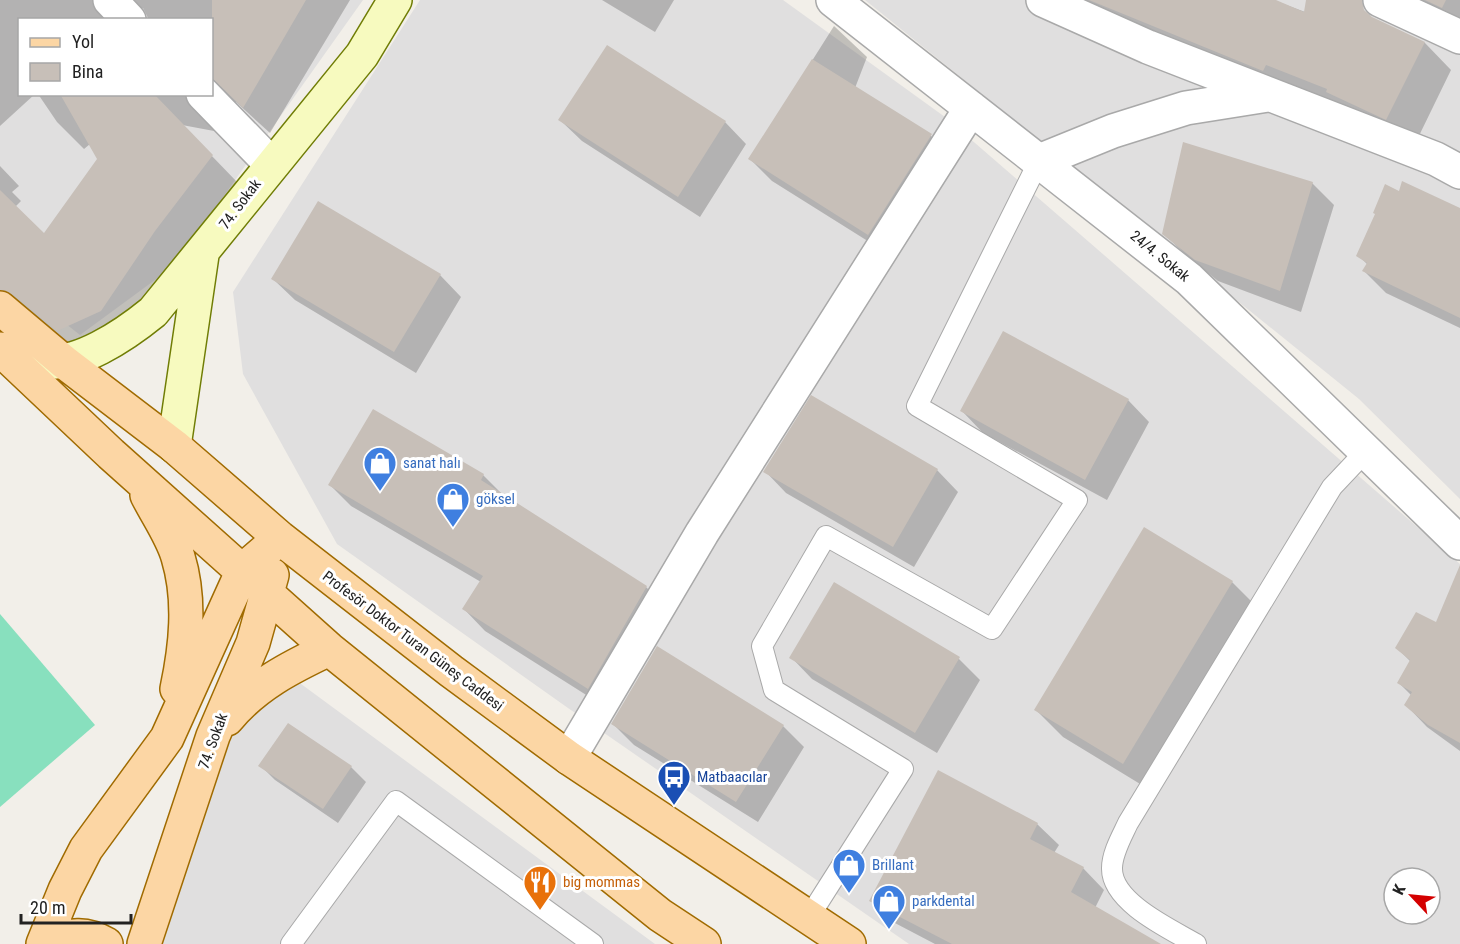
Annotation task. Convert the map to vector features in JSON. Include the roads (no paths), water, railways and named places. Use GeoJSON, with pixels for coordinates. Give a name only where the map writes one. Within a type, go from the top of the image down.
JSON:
{"type":"FeatureCollection","features":[{"type":"Feature","properties":{"kind":"main road","name":"74. Sokak"},"geometry":{"type":"LineString","coordinates":[[174,446],[202,255],[271,164],[362,56],[395,0]]}},
{"type":"Feature","properties":{"kind":"main road"},"geometry":{"type":"LineString","coordinates":[[3,352],[45,362],[64,362],[126,333],[153,312],[202,255]]}},
{"type":"Feature","properties":{"kind":"main road","name":"Profesör Doktor Turan Güneş Caddesi"},"geometry":{"type":"LineString","coordinates":[[0,308],[64,362],[174,446],[280,538],[451,671],[569,758],[849,944]]}},
{"type":"Feature","properties":{"kind":"main road"},"geometry":{"type":"LineString","coordinates":[[3,352],[140,480],[329,649],[660,915],[704,944]]}},
{"type":"Feature","properties":{"kind":"main road"},"geometry":{"type":"LineString","coordinates":[[140,480],[178,556],[186,600],[184,657],[167,738]]}},
{"type":"Feature","properties":{"kind":"main road","name":"74. Sokak"},"geometry":{"type":"LineString","coordinates":[[144,944],[213,736],[253,643],[268,593],[280,538]]}},
{"type":"Feature","properties":{"kind":"main road"},"geometry":{"type":"LineString","coordinates":[[43,944],[64,890],[86,849],[167,738],[243,570],[280,538]]}},
{"type":"Feature","properties":{"kind":"main road"},"geometry":{"type":"LineString","coordinates":[[213,736],[244,699],[283,671],[329,649]]}},
{"type":"Feature","properties":{"kind":"main road"},"geometry":{"type":"LineString","coordinates":[[51,944],[71,936],[88,936],[106,944]]}},
{"type":"Feature","properties":{"kind":"street"},"geometry":{"type":"LineString","coordinates":[[110,0],[127,18]]}},
{"type":"Feature","properties":{"kind":"street","name":"24/4. Sokak"},"geometry":{"type":"LineString","coordinates":[[833,0],[1189,279],[1460,543]]}},
{"type":"Feature","properties":{"kind":"street"},"geometry":{"type":"LineString","coordinates":[[1043,0],[1148,47],[1436,159],[1460,172]]}},
{"type":"Feature","properties":{"kind":"street"},"geometry":{"type":"LineString","coordinates":[[1380,0],[1460,37]]}},
{"type":"Feature","properties":{"kind":"street"},"geometry":{"type":"LineString","coordinates":[[1039,161],[1113,131],[1186,108],[1270,94]]}},
{"type":"Feature","properties":{"kind":"street"},"geometry":{"type":"LineString","coordinates":[[205,96],[271,164]]}},
{"type":"Feature","properties":{"kind":"street"},"geometry":{"type":"LineString","coordinates":[[569,758],[702,533],[971,108]]}},
{"type":"Feature","properties":{"kind":"lane"},"geometry":{"type":"LineString","coordinates":[[809,917],[903,770],[774,690],[762,646],[826,536],[992,629],[1077,501],[916,406],[1039,161]]}},
{"type":"Feature","properties":{"kind":"lane"},"geometry":{"type":"LineString","coordinates":[[1196,944],[1145,914],[1121,893],[1112,869],[1117,849],[1128,823],[1332,487],[1366,451]]}},
{"type":"Feature","properties":{"kind":"lane"},"geometry":{"type":"LineString","coordinates":[[291,944],[396,801],[593,944]]}},
{"type":"Feature","properties":{"kind":"place","name":"sanat halı"},"geometry":{"type":"Point","coordinates":[380,492]}},
{"type":"Feature","properties":{"kind":"place","name":"göksel"},"geometry":{"type":"Point","coordinates":[453,528]}},
{"type":"Feature","properties":{"kind":"place","name":"Matbaacılar"},"geometry":{"type":"Point","coordinates":[674,806]}},
{"type":"Feature","properties":{"kind":"place","name":"Brillant"},"geometry":{"type":"Point","coordinates":[849,894]}},
{"type":"Feature","properties":{"kind":"place","name":"big mommas"},"geometry":{"type":"Point","coordinates":[540,911]}},
{"type":"Feature","properties":{"kind":"place","name":"parkdental"},"geometry":{"type":"Point","coordinates":[889,930]}}]}
